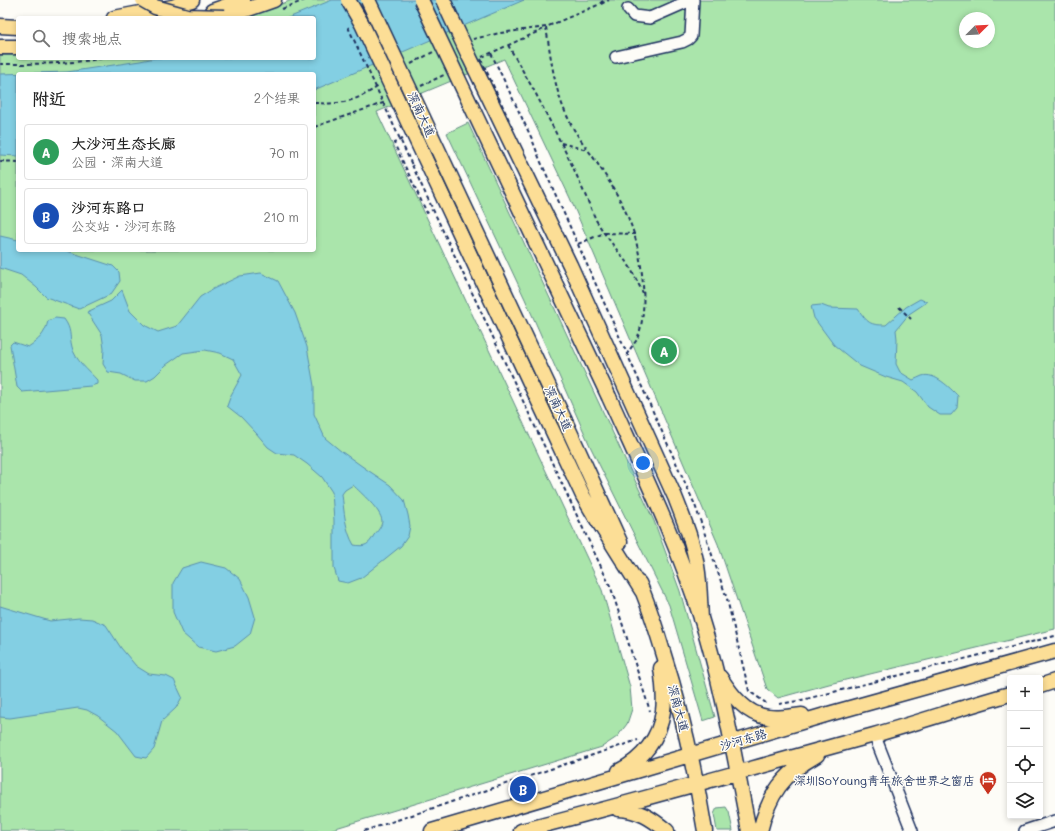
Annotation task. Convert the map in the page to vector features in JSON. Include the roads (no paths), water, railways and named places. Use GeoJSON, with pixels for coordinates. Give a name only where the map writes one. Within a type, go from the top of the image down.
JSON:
{"type":"FeatureCollection","features":[{"type":"Feature","properties":{"kind":"main road"},"geometry":{"type":"LineString","coordinates":[[144,0],[155,7],[187,16]]}},
{"type":"Feature","properties":{"kind":"main road"},"geometry":{"type":"LineString","coordinates":[[125,16],[172,7],[192,0]]}},
{"type":"Feature","properties":{"kind":"main road"},"geometry":{"type":"LineString","coordinates":[[198,16],[243,0]]}},
{"type":"Feature","properties":{"kind":"main road"},"geometry":{"type":"LineString","coordinates":[[225,16],[274,0]]}},
{"type":"Feature","properties":{"kind":"main road"},"geometry":{"type":"LineString","coordinates":[[348,0],[362,24],[391,90],[583,496],[642,591]]}},
{"type":"Feature","properties":{"kind":"main road","name":"深南大道"},"geometry":{"type":"LineString","coordinates":[[368,0],[565,421],[642,591],[657,632],[684,724],[697,784],[705,831]]}},
{"type":"Feature","properties":{"kind":"main road"},"geometry":{"type":"LineString","coordinates":[[421,0],[609,397],[681,561],[701,619],[715,669],[732,742],[749,831]]}},
{"type":"Feature","properties":{"kind":"main road"},"geometry":{"type":"LineString","coordinates":[[443,0],[570,265],[660,461],[689,534],[697,567],[701,619]]}},
{"type":"Feature","properties":{"kind":"main road"},"geometry":{"type":"LineString","coordinates":[[0,26],[16,27]]}},
{"type":"Feature","properties":{"kind":"main road"},"geometry":{"type":"LineString","coordinates":[[0,47],[16,47]]}},
{"type":"Feature","properties":{"kind":"main road"},"geometry":{"type":"LineString","coordinates":[[595,783],[625,768],[638,758],[655,738],[661,724],[664,699],[657,632]]}},
{"type":"Feature","properties":{"kind":"main road","name":"沙河东路"},"geometry":{"type":"LineString","coordinates":[[432,831],[832,713],[1055,652]]}},
{"type":"Feature","properties":{"kind":"main road"},"geometry":{"type":"LineString","coordinates":[[715,669],[734,696],[743,705],[762,716],[775,717],[832,713]]}},
{"type":"Feature","properties":{"kind":"main road"},"geometry":{"type":"LineString","coordinates":[[1043,685],[1055,681]]}},
{"type":"Feature","properties":{"kind":"main road"},"geometry":{"type":"LineString","coordinates":[[520,831],[738,773],[1007,695]]}},
{"type":"Feature","properties":{"kind":"main road"},"geometry":{"type":"LineString","coordinates":[[760,831],[770,799],[787,776],[799,766],[835,745]]}},
{"type":"Feature","properties":{"kind":"main road"},"geometry":{"type":"LineString","coordinates":[[610,808],[629,810],[644,814],[667,831]]}},
{"type":"Feature","properties":{"kind":"street"},"geometry":{"type":"LineString","coordinates":[[616,57],[682,42],[691,36],[692,0],[650,18],[634,16],[628,9]]}},
{"type":"Feature","properties":{"kind":"street"},"geometry":{"type":"LineString","coordinates":[[874,734],[912,831]]}},
{"type":"Feature","properties":{"kind":"street"},"geometry":{"type":"LineString","coordinates":[[1025,831],[1055,821]]}},
{"type":"Feature","properties":{"kind":"water"},"geometry":{"type":"Polygon","coordinates":[[[332,0],[524,0],[316,89],[316,72],[67,72],[145,60],[316,60],[316,16],[293,16],[332,0]]]}},
{"type":"Feature","properties":{"kind":"water"},"geometry":{"type":"Polygon","coordinates":[[[0,74],[16,74],[16,156],[0,155],[0,74]]]}},
{"type":"Feature","properties":{"kind":"water"},"geometry":{"type":"Polygon","coordinates":[[[0,236],[16,240],[16,252],[70,252],[113,266],[119,272],[120,281],[111,294],[79,309],[46,297],[21,275],[0,268],[0,236]]]}},
{"type":"Feature","properties":{"kind":"water"},"geometry":{"type":"Polygon","coordinates":[[[261,273],[278,281],[295,313],[307,347],[314,386],[314,414],[325,438],[342,452],[390,485],[404,500],[410,526],[408,536],[401,546],[361,578],[348,583],[338,581],[334,568],[334,520],[332,492],[322,477],[307,464],[294,455],[277,453],[268,447],[241,417],[227,406],[242,375],[233,359],[220,353],[205,350],[183,353],[147,381],[135,381],[121,374],[108,372],[103,364],[104,349],[102,335],[87,312],[111,301],[122,290],[130,311],[144,325],[158,332],[177,326],[200,297],[240,276],[261,273]],[[353,485],[342,494],[345,520],[354,545],[361,546],[370,541],[378,531],[382,521],[374,507],[353,485]]]}},
{"type":"Feature","properties":{"kind":"water"},"geometry":{"type":"Polygon","coordinates":[[[920,299],[927,302],[909,314],[896,330],[896,364],[900,372],[913,380],[922,376],[932,376],[951,389],[958,396],[957,408],[951,415],[940,415],[928,407],[917,392],[903,382],[886,377],[860,366],[834,345],[814,318],[811,306],[821,305],[829,308],[858,309],[872,324],[886,325],[906,307],[920,299]]]}},
{"type":"Feature","properties":{"kind":"water"},"geometry":{"type":"Polygon","coordinates":[[[55,318],[64,319],[67,323],[74,352],[82,365],[97,380],[97,384],[91,386],[22,392],[17,387],[10,345],[13,342],[28,347],[41,336],[48,321],[55,318]]]}},
{"type":"Feature","properties":{"kind":"water"},"geometry":{"type":"Polygon","coordinates":[[[201,562],[226,568],[240,579],[249,597],[255,617],[250,634],[235,646],[216,651],[198,647],[182,633],[173,612],[173,583],[182,568],[201,562]]]}},
{"type":"Feature","properties":{"kind":"water"},"geometry":{"type":"Polygon","coordinates":[[[0,606],[50,621],[79,618],[92,619],[106,625],[121,648],[136,666],[149,674],[166,676],[174,680],[182,697],[176,708],[162,721],[154,749],[146,758],[136,756],[117,731],[98,716],[87,710],[78,708],[10,718],[0,717],[0,606]]]}},
{"type":"Feature","properties":{"kind":"place","name":"大沙河生态长廊"},"geometry":{"type":"Point","coordinates":[664,351]}},
{"type":"Feature","properties":{"kind":"place","name":"沙河东路口"},"geometry":{"type":"Point","coordinates":[523,789]}},
{"type":"Feature","properties":{"kind":"place","name":"深圳SoYoung青年旅舍世界之窗店"},"geometry":{"type":"Point","coordinates":[988,795]}}]}
